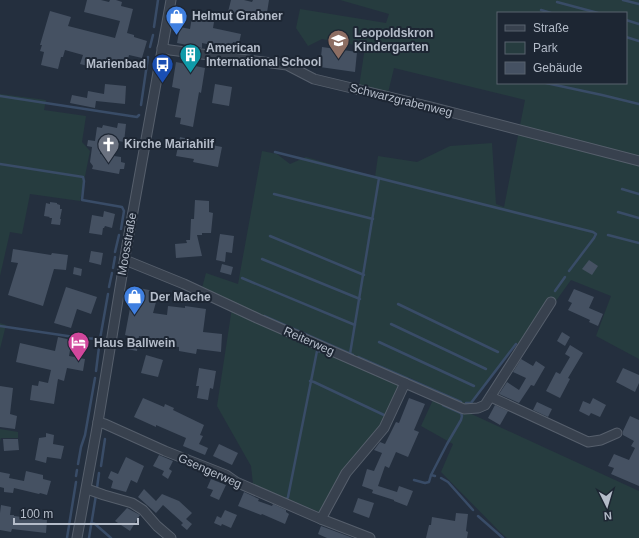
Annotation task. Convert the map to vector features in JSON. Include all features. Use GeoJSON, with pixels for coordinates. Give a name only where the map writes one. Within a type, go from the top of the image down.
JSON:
{"type":"FeatureCollection","features":[{"type":"Feature","properties":{"kind":"street","name":"Moosstraße"},"geometry":{"type":"LineString","coordinates":[[77,538],[87,489],[124,260],[171,0]]}},
{"type":"Feature","properties":{"kind":"street","name":"Schwarzgrabenweg"},"geometry":{"type":"LineString","coordinates":[[162,48],[287,65],[314,79],[639,160]]}},
{"type":"Feature","properties":{"kind":"street","name":"Reiterweg"},"geometry":{"type":"LineString","coordinates":[[124,260],[184,284],[464,409],[478,408],[485,405],[551,302]]}},
{"type":"Feature","properties":{"kind":"street"},"geometry":{"type":"LineString","coordinates":[[321,519],[346,473],[384,428],[405,383]]}},
{"type":"Feature","properties":{"kind":"street"},"geometry":{"type":"LineString","coordinates":[[491,397],[588,442],[601,440],[617,432]]}},
{"type":"Feature","properties":{"kind":"street","name":"Gsengerweg"},"geometry":{"type":"LineString","coordinates":[[98,422],[106,424],[165,451],[226,475],[236,482],[321,519],[370,538]]}},
{"type":"Feature","properties":{"kind":"street"},"geometry":{"type":"LineString","coordinates":[[87,489],[132,503],[143,510],[157,526],[171,538]]}},
{"type":"Feature","properties":{"kind":"green space"},"geometry":{"type":"Polygon","coordinates":[[[340,0],[639,0],[639,359],[596,336],[611,296],[571,280],[553,305],[527,348],[517,343],[467,412],[639,491],[639,538],[507,538],[441,472],[453,444],[421,426],[437,391],[408,377],[379,429],[321,513],[253,484],[251,466],[217,406],[233,301],[202,288],[206,273],[238,284],[262,151],[277,154],[290,164],[306,157],[375,177],[378,156],[417,162],[450,146],[492,143],[496,204],[504,207],[525,100],[394,68],[388,93],[359,87],[365,47],[322,39],[308,46],[296,28],[300,9],[386,23],[389,14],[340,0]]]}},
{"type":"Feature","properties":{"kind":"green space"},"geometry":{"type":"Polygon","coordinates":[[[0,94],[46,100],[44,110],[86,116],[82,142],[90,151],[80,201],[30,194],[22,234],[10,232],[0,276],[0,94]]]}},
{"type":"Feature","properties":{"kind":"green space"},"geometry":{"type":"Polygon","coordinates":[[[0,323],[6,325],[0,349],[0,323]]]}},
{"type":"Feature","properties":{"kind":"green space"},"geometry":{"type":"Polygon","coordinates":[[[0,429],[18,432],[18,438],[1,438],[0,442],[0,429]]]}},
{"type":"Feature","properties":{"kind":"building"},"geometry":{"type":"Polygon","coordinates":[[[87,0],[101,0],[109,2],[110,0],[116,0],[122,2],[121,6],[133,9],[127,33],[147,41],[142,58],[129,55],[126,68],[98,60],[96,68],[80,64],[83,55],[65,50],[63,57],[61,57],[58,69],[41,65],[44,52],[40,51],[42,45],[40,45],[50,11],[71,17],[68,26],[115,38],[120,21],[84,12],[87,0]]]}},
{"type":"Feature","properties":{"kind":"building"},"geometry":{"type":"Polygon","coordinates":[[[231,0],[244,0],[252,2],[253,0],[269,0],[266,19],[243,14],[243,16],[228,12],[231,0]]]}},
{"type":"Feature","properties":{"kind":"building"},"geometry":{"type":"Polygon","coordinates":[[[192,17],[214,22],[213,28],[241,34],[239,43],[233,42],[232,49],[202,43],[202,48],[177,43],[180,27],[190,29],[192,17]]]}},
{"type":"Feature","properties":{"kind":"building","name":"Leopoldskron Kindergarten"},"geometry":{"type":"Polygon","coordinates":[[[322,47],[357,52],[355,72],[320,67],[322,47]]]}},
{"type":"Feature","properties":{"kind":"building"},"geometry":{"type":"Polygon","coordinates":[[[176,62],[205,68],[193,127],[180,124],[181,118],[175,117],[180,89],[172,87],[176,62]]]}},
{"type":"Feature","properties":{"kind":"building"},"geometry":{"type":"Polygon","coordinates":[[[105,84],[126,86],[125,104],[96,101],[95,108],[70,103],[72,95],[87,98],[88,91],[104,94],[105,84]]]}},
{"type":"Feature","properties":{"kind":"building"},"geometry":{"type":"Polygon","coordinates":[[[215,84],[232,87],[229,106],[212,103],[215,84]]]}},
{"type":"Feature","properties":{"kind":"building"},"geometry":{"type":"Polygon","coordinates":[[[118,123],[126,124],[124,142],[102,138],[100,154],[121,157],[121,162],[125,163],[124,169],[120,169],[119,174],[92,169],[93,166],[90,162],[92,147],[87,146],[88,140],[95,141],[97,127],[102,128],[103,125],[117,128],[118,123]]]}},
{"type":"Feature","properties":{"kind":"building"},"geometry":{"type":"Polygon","coordinates":[[[180,137],[188,139],[187,140],[222,147],[218,167],[193,162],[194,159],[176,156],[180,137]]]}},
{"type":"Feature","properties":{"kind":"building"},"geometry":{"type":"Polygon","coordinates":[[[195,200],[209,201],[209,212],[213,213],[211,233],[202,233],[202,235],[197,235],[202,256],[176,258],[175,244],[187,243],[186,240],[190,240],[191,219],[194,219],[195,200]]]}},
{"type":"Feature","properties":{"kind":"building"},"geometry":{"type":"Polygon","coordinates":[[[50,202],[57,203],[60,205],[60,209],[62,209],[60,225],[51,224],[52,218],[44,216],[46,203],[50,204],[50,202]]]}},
{"type":"Feature","properties":{"kind":"building"},"geometry":{"type":"Polygon","coordinates":[[[104,211],[115,214],[112,228],[105,226],[103,228],[102,235],[89,233],[92,215],[103,217],[104,211]]]}},
{"type":"Feature","properties":{"kind":"building"},"geometry":{"type":"Polygon","coordinates":[[[220,234],[234,236],[232,253],[226,252],[225,262],[216,260],[220,234]]]}},
{"type":"Feature","properties":{"kind":"building"},"geometry":{"type":"Polygon","coordinates":[[[13,249],[51,255],[52,253],[68,255],[66,270],[54,269],[43,306],[8,295],[18,263],[11,262],[13,249]]]}},
{"type":"Feature","properties":{"kind":"building"},"geometry":{"type":"Polygon","coordinates":[[[91,251],[103,253],[101,265],[89,262],[91,251]]]}},
{"type":"Feature","properties":{"kind":"building"},"geometry":{"type":"Polygon","coordinates":[[[589,260],[598,266],[592,275],[582,269],[589,260]]]}},
{"type":"Feature","properties":{"kind":"building"},"geometry":{"type":"Polygon","coordinates":[[[222,264],[233,267],[231,275],[220,272],[222,264]]]}},
{"type":"Feature","properties":{"kind":"building"},"geometry":{"type":"Polygon","coordinates":[[[74,267],[82,269],[81,276],[73,274],[74,267]]]}},
{"type":"Feature","properties":{"kind":"building"},"geometry":{"type":"Polygon","coordinates":[[[66,287],[97,297],[91,314],[77,309],[71,328],[54,323],[66,287]]]}},
{"type":"Feature","properties":{"kind":"building"},"geometry":{"type":"Polygon","coordinates":[[[134,287],[154,291],[152,301],[156,302],[153,313],[167,315],[168,306],[185,308],[185,306],[206,309],[203,332],[222,334],[221,352],[197,349],[196,354],[179,351],[179,347],[166,346],[166,342],[139,336],[137,351],[127,349],[129,336],[125,335],[134,287]]]}},
{"type":"Feature","properties":{"kind":"building"},"geometry":{"type":"Polygon","coordinates":[[[574,289],[594,297],[589,308],[603,314],[598,326],[589,322],[590,320],[568,310],[572,303],[568,301],[574,289]]]}},
{"type":"Feature","properties":{"kind":"building"},"geometry":{"type":"Polygon","coordinates":[[[562,332],[570,337],[565,346],[557,341],[562,332]]]}},
{"type":"Feature","properties":{"kind":"building"},"geometry":{"type":"Polygon","coordinates":[[[58,337],[80,342],[79,345],[71,345],[69,356],[85,359],[83,371],[67,368],[64,381],[58,379],[54,404],[30,400],[32,385],[38,386],[39,381],[48,383],[51,370],[16,362],[20,343],[55,351],[58,337]]]}},
{"type":"Feature","properties":{"kind":"building"},"geometry":{"type":"Polygon","coordinates":[[[570,345],[583,353],[568,378],[570,379],[560,398],[546,391],[556,372],[560,374],[570,357],[565,354],[570,345]]]}},
{"type":"Feature","properties":{"kind":"building"},"geometry":{"type":"Polygon","coordinates":[[[146,355],[163,360],[158,377],[141,373],[146,355]]]}},
{"type":"Feature","properties":{"kind":"building"},"geometry":{"type":"Polygon","coordinates":[[[521,359],[533,366],[536,361],[545,367],[534,386],[531,385],[519,403],[499,394],[507,382],[519,390],[526,378],[513,372],[521,359]]]}},
{"type":"Feature","properties":{"kind":"building"},"geometry":{"type":"Polygon","coordinates":[[[199,368],[216,371],[213,389],[210,388],[208,400],[197,398],[199,386],[196,386],[199,368]]]}},
{"type":"Feature","properties":{"kind":"building"},"geometry":{"type":"Polygon","coordinates":[[[623,368],[639,375],[639,383],[635,392],[616,382],[623,368]]]}},
{"type":"Feature","properties":{"kind":"building"},"geometry":{"type":"Polygon","coordinates":[[[0,386],[13,388],[10,414],[17,416],[15,429],[0,427],[0,386]]]}},
{"type":"Feature","properties":{"kind":"building"},"geometry":{"type":"Polygon","coordinates":[[[143,398],[164,407],[165,404],[174,408],[173,410],[204,425],[200,435],[203,436],[199,444],[208,448],[205,455],[183,446],[186,438],[134,417],[143,398]]]}},
{"type":"Feature","properties":{"kind":"building"},"geometry":{"type":"Polygon","coordinates":[[[409,398],[425,404],[414,430],[419,432],[408,457],[396,452],[389,468],[385,466],[378,486],[397,492],[399,486],[413,491],[407,506],[372,493],[373,490],[362,486],[367,469],[374,471],[382,453],[374,450],[380,442],[385,444],[396,422],[399,423],[409,398]]]}},
{"type":"Feature","properties":{"kind":"building"},"geometry":{"type":"Polygon","coordinates":[[[593,398],[606,405],[600,417],[591,413],[589,416],[579,411],[583,401],[590,404],[593,398]]]}},
{"type":"Feature","properties":{"kind":"building"},"geometry":{"type":"Polygon","coordinates":[[[537,402],[552,409],[548,417],[533,410],[537,402]]]}},
{"type":"Feature","properties":{"kind":"building"},"geometry":{"type":"Polygon","coordinates":[[[495,405],[508,411],[500,425],[488,418],[495,405]]]}},
{"type":"Feature","properties":{"kind":"building"},"geometry":{"type":"Polygon","coordinates":[[[630,416],[639,420],[639,486],[611,474],[614,468],[608,466],[614,454],[629,460],[635,448],[631,446],[634,441],[623,435],[623,431],[630,416]]]}},
{"type":"Feature","properties":{"kind":"building"},"geometry":{"type":"Polygon","coordinates":[[[46,433],[54,435],[53,444],[64,446],[61,459],[47,457],[46,463],[35,460],[39,438],[46,437],[46,433]]]}},
{"type":"Feature","properties":{"kind":"building"},"geometry":{"type":"Polygon","coordinates":[[[3,439],[18,439],[19,450],[4,451],[3,439]]]}},
{"type":"Feature","properties":{"kind":"building"},"geometry":{"type":"Polygon","coordinates":[[[219,444],[238,453],[232,465],[213,456],[219,444]]]}},
{"type":"Feature","properties":{"kind":"building"},"geometry":{"type":"Polygon","coordinates":[[[159,455],[173,461],[169,469],[172,471],[168,479],[162,475],[164,471],[153,466],[159,455]]]}},
{"type":"Feature","properties":{"kind":"building"},"geometry":{"type":"Polygon","coordinates":[[[126,457],[144,466],[137,483],[131,480],[126,492],[111,488],[113,481],[108,478],[111,471],[118,474],[126,457]]]}},
{"type":"Feature","properties":{"kind":"building"},"geometry":{"type":"Polygon","coordinates":[[[26,471],[43,475],[43,479],[51,481],[47,495],[14,488],[13,493],[4,492],[4,488],[0,487],[0,472],[10,474],[9,478],[24,481],[26,471]]]}},
{"type":"Feature","properties":{"kind":"building"},"geometry":{"type":"Polygon","coordinates":[[[211,479],[226,485],[219,500],[210,496],[213,490],[207,488],[211,479]]]}},
{"type":"Feature","properties":{"kind":"building"},"geometry":{"type":"Polygon","coordinates":[[[144,489],[156,501],[162,494],[179,501],[192,513],[186,519],[192,524],[187,530],[181,525],[183,523],[163,505],[156,513],[138,497],[144,489]]]}},
{"type":"Feature","properties":{"kind":"building"},"geometry":{"type":"Polygon","coordinates":[[[244,492],[259,499],[258,501],[272,506],[273,504],[286,510],[289,514],[285,524],[238,506],[244,492]]]}},
{"type":"Feature","properties":{"kind":"building"},"geometry":{"type":"Polygon","coordinates":[[[358,498],[374,503],[369,518],[353,512],[358,498]]]}},
{"type":"Feature","properties":{"kind":"building"},"geometry":{"type":"Polygon","coordinates":[[[1,505],[11,507],[10,515],[47,520],[46,533],[12,529],[11,532],[0,530],[1,505]]]}},
{"type":"Feature","properties":{"kind":"building"},"geometry":{"type":"Polygon","coordinates":[[[127,508],[140,515],[130,531],[115,521],[127,508]]]}},
{"type":"Feature","properties":{"kind":"building"},"geometry":{"type":"Polygon","coordinates":[[[225,510],[237,515],[231,528],[222,524],[221,526],[214,523],[217,516],[221,518],[225,510]]]}},
{"type":"Feature","properties":{"kind":"building"},"geometry":{"type":"Polygon","coordinates":[[[456,513],[468,514],[466,531],[468,532],[467,538],[426,538],[429,525],[431,525],[432,517],[455,521],[456,513]]]}},
{"type":"Feature","properties":{"kind":"building"},"geometry":{"type":"Polygon","coordinates":[[[321,526],[353,538],[327,538],[318,534],[321,526]]]}},
{"type":"Feature","properties":{"kind":"waterway"},"geometry":{"type":"LineString","coordinates":[[154,27],[158,0]]}},
{"type":"Feature","properties":{"kind":"waterway"},"geometry":{"type":"LineString","coordinates":[[623,0],[639,4]]}},
{"type":"Feature","properties":{"kind":"waterway"},"geometry":{"type":"LineString","coordinates":[[557,2],[594,12]]}},
{"type":"Feature","properties":{"kind":"waterway"},"geometry":{"type":"LineString","coordinates":[[541,10],[548,12]]}},
{"type":"Feature","properties":{"kind":"waterway"},"geometry":{"type":"LineString","coordinates":[[627,20],[639,24]]}},
{"type":"Feature","properties":{"kind":"waterway"},"geometry":{"type":"LineString","coordinates":[[150,47],[153,35]]}},
{"type":"Feature","properties":{"kind":"waterway"},"geometry":{"type":"LineString","coordinates":[[627,37],[639,41]]}},
{"type":"Feature","properties":{"kind":"waterway"},"geometry":{"type":"LineString","coordinates":[[141,105],[148,57]]}},
{"type":"Feature","properties":{"kind":"waterway"},"geometry":{"type":"LineString","coordinates":[[551,84],[639,104]]}},
{"type":"Feature","properties":{"kind":"waterway"},"geometry":{"type":"LineString","coordinates":[[0,96],[137,117],[139,115]]}},
{"type":"Feature","properties":{"kind":"waterway"},"geometry":{"type":"LineString","coordinates":[[275,152],[596,234],[569,271]]}},
{"type":"Feature","properties":{"kind":"waterway"},"geometry":{"type":"LineString","coordinates":[[0,164],[83,177],[82,200],[122,207],[124,211],[121,229]]}},
{"type":"Feature","properties":{"kind":"waterway"},"geometry":{"type":"LineString","coordinates":[[350,354],[379,178]]}},
{"type":"Feature","properties":{"kind":"waterway"},"geometry":{"type":"LineString","coordinates":[[622,189],[639,194]]}},
{"type":"Feature","properties":{"kind":"waterway"},"geometry":{"type":"LineString","coordinates":[[274,194],[373,219]]}},
{"type":"Feature","properties":{"kind":"waterway"},"geometry":{"type":"LineString","coordinates":[[618,212],[639,218]]}},
{"type":"Feature","properties":{"kind":"waterway"},"geometry":{"type":"LineString","coordinates":[[115,252],[119,235]]}},
{"type":"Feature","properties":{"kind":"waterway"},"geometry":{"type":"LineString","coordinates":[[608,235],[639,243]]}},
{"type":"Feature","properties":{"kind":"waterway"},"geometry":{"type":"LineString","coordinates":[[270,236],[364,275]]}},
{"type":"Feature","properties":{"kind":"waterway"},"geometry":{"type":"LineString","coordinates":[[113,268],[115,257]]}},
{"type":"Feature","properties":{"kind":"waterway"},"geometry":{"type":"LineString","coordinates":[[262,259],[360,299]]}},
{"type":"Feature","properties":{"kind":"waterway"},"geometry":{"type":"LineString","coordinates":[[109,287],[112,273]]}},
{"type":"Feature","properties":{"kind":"waterway"},"geometry":{"type":"LineString","coordinates":[[555,291],[565,277]]}},
{"type":"Feature","properties":{"kind":"waterway"},"geometry":{"type":"LineString","coordinates":[[242,278],[355,325]]}},
{"type":"Feature","properties":{"kind":"waterway"},"geometry":{"type":"LineString","coordinates":[[96,371],[108,294]]}},
{"type":"Feature","properties":{"kind":"waterway"},"geometry":{"type":"LineString","coordinates":[[398,304],[498,352]]}},
{"type":"Feature","properties":{"kind":"waterway"},"geometry":{"type":"LineString","coordinates":[[264,316],[353,355]]}},
{"type":"Feature","properties":{"kind":"waterway"},"geometry":{"type":"LineString","coordinates":[[391,324],[486,369]]}},
{"type":"Feature","properties":{"kind":"waterway"},"geometry":{"type":"LineString","coordinates":[[0,326],[81,338],[100,339]]}},
{"type":"Feature","properties":{"kind":"waterway"},"geometry":{"type":"LineString","coordinates":[[379,342],[474,386]]}},
{"type":"Feature","properties":{"kind":"waterway"},"geometry":{"type":"LineString","coordinates":[[466,403],[471,403],[516,344]]}},
{"type":"Feature","properties":{"kind":"waterway"},"geometry":{"type":"LineString","coordinates":[[284,499],[287,499],[288,497],[317,351],[323,352]]}},
{"type":"Feature","properties":{"kind":"waterway"},"geometry":{"type":"LineString","coordinates":[[358,357],[461,402]]}},
{"type":"Feature","properties":{"kind":"waterway"},"geometry":{"type":"LineString","coordinates":[[78,464],[85,435],[95,378]]}},
{"type":"Feature","properties":{"kind":"waterway"},"geometry":{"type":"LineString","coordinates":[[310,381],[384,415]]}},
{"type":"Feature","properties":{"kind":"waterway"},"geometry":{"type":"LineString","coordinates":[[435,476],[431,475],[462,416],[461,413],[443,405]]}},
{"type":"Feature","properties":{"kind":"waterway"},"geometry":{"type":"LineString","coordinates":[[101,466],[105,439]]}},
{"type":"Feature","properties":{"kind":"waterway"},"geometry":{"type":"LineString","coordinates":[[76,476],[77,470]]}},
{"type":"Feature","properties":{"kind":"waterway"},"geometry":{"type":"LineString","coordinates":[[97,488],[99,473]]}},
{"type":"Feature","properties":{"kind":"waterway"},"geometry":{"type":"LineString","coordinates":[[414,480],[425,483],[429,482],[431,475]]}},
{"type":"Feature","properties":{"kind":"waterway"},"geometry":{"type":"LineString","coordinates":[[441,478],[448,482],[473,510]]}},
{"type":"Feature","properties":{"kind":"waterway"},"geometry":{"type":"LineString","coordinates":[[67,538],[76,482]]}},
{"type":"Feature","properties":{"kind":"waterway"},"geometry":{"type":"LineString","coordinates":[[89,538],[96,495]]}},
{"type":"Feature","properties":{"kind":"waterway"},"geometry":{"type":"LineString","coordinates":[[478,516],[503,538]]}},
{"type":"Feature","properties":{"kind":"waterway"},"geometry":{"type":"LineString","coordinates":[[91,523],[95,524],[111,538]]}},
{"type":"Feature","properties":{"kind":"place","name":"Helmut Grabner"},"geometry":{"type":"Point","coordinates":[176,36]}},
{"type":"Feature","properties":{"kind":"place","name":"Leopoldskron Kindergarten"},"geometry":{"type":"Point","coordinates":[339,60]}},
{"type":"Feature","properties":{"kind":"place","name":"American International School"},"geometry":{"type":"Point","coordinates":[191,74]}},
{"type":"Feature","properties":{"kind":"place","name":"Marienbad"},"geometry":{"type":"Point","coordinates":[162,84]}},
{"type":"Feature","properties":{"kind":"place","name":"Kirche Mariahilf"},"geometry":{"type":"Point","coordinates":[108,164]}},
{"type":"Feature","properties":{"kind":"place","name":"Der Mache"},"geometry":{"type":"Point","coordinates":[134,316]}},
{"type":"Feature","properties":{"kind":"place","name":"Haus Ballwein"},"geometry":{"type":"Point","coordinates":[79,362]}}]}
